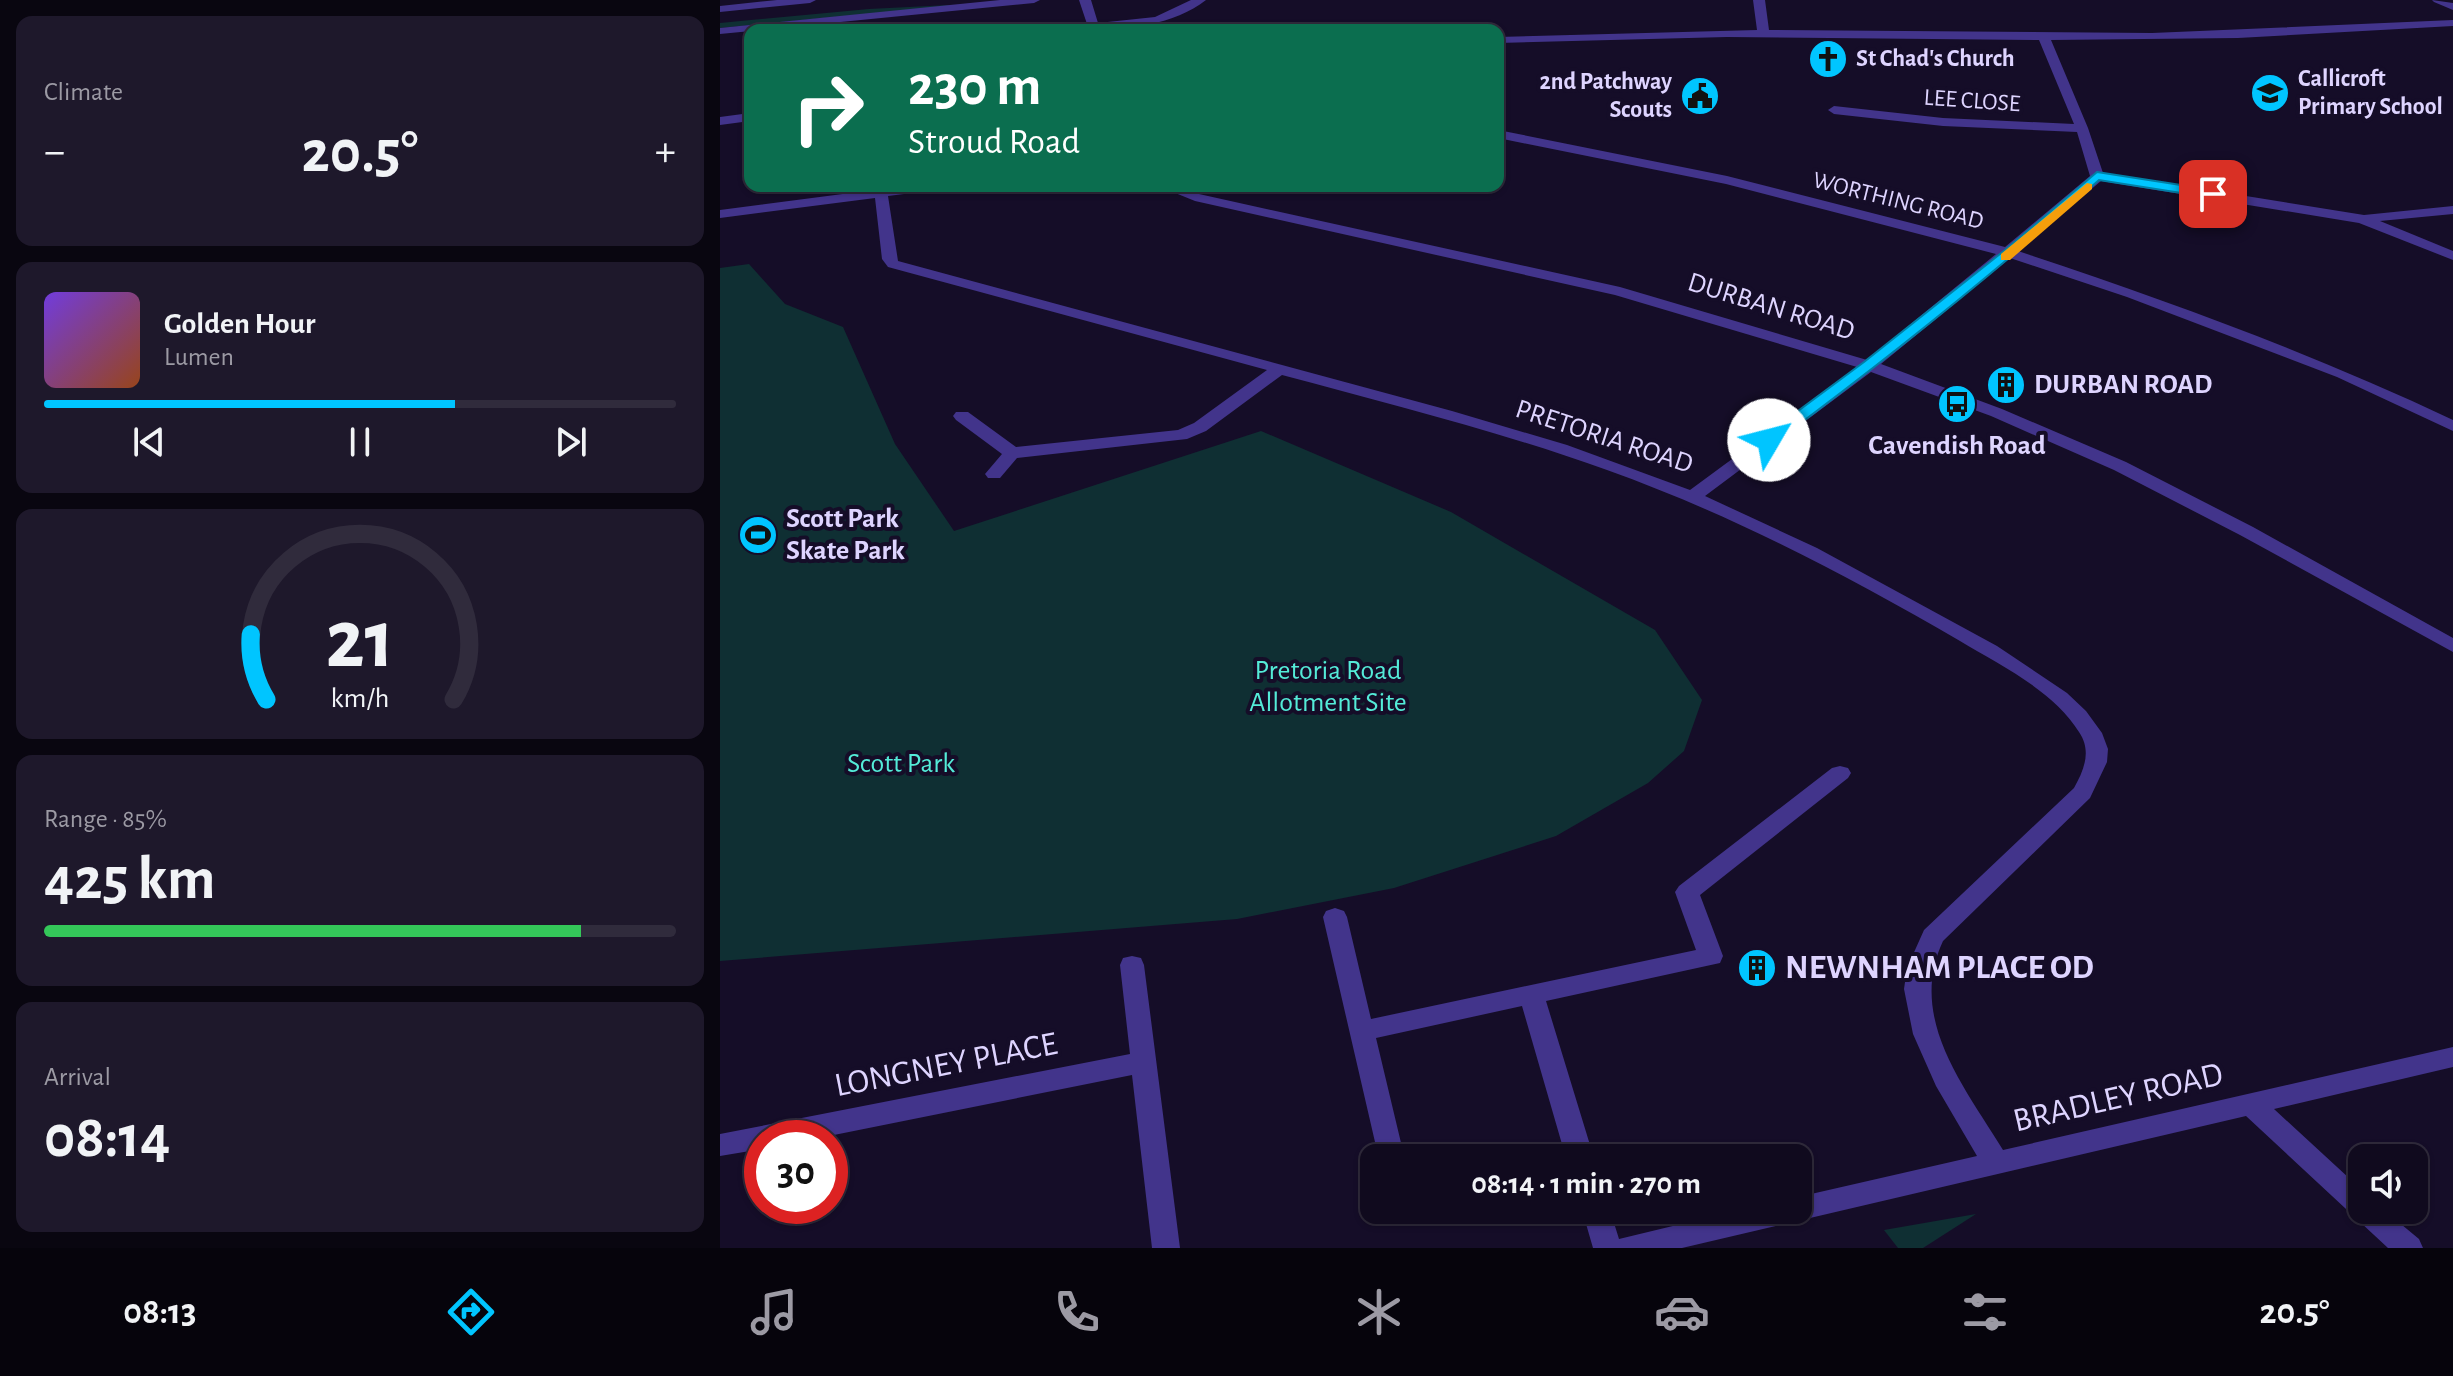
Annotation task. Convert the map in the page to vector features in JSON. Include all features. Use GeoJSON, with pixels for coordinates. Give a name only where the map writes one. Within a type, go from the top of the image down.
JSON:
{"type":"FeatureCollection","features":[{"type":"Feature","properties":{"kind":"street"},"geometry":{"type":"LineString","coordinates":[[720,9],[810,0]]}},
{"type":"Feature","properties":{"kind":"street"},"geometry":{"type":"LineString","coordinates":[[720,20],[931,0]]}},
{"type":"Feature","properties":{"kind":"street"},"geometry":{"type":"LineString","coordinates":[[881,5],[983,0]]}},
{"type":"Feature","properties":{"kind":"street"},"geometry":{"type":"LineString","coordinates":[[791,24],[1034,0]]}},
{"type":"Feature","properties":{"kind":"street"},"geometry":{"type":"LineString","coordinates":[[1085,0],[1094,24]]}},
{"type":"Feature","properties":{"kind":"street"},"geometry":{"type":"LineString","coordinates":[[1126,24],[1157,20],[1200,0]]}},
{"type":"Feature","properties":{"kind":"street"},"geometry":{"type":"LineString","coordinates":[[1759,0],[1763,31]]}},
{"type":"Feature","properties":{"kind":"street"},"geometry":{"type":"LineString","coordinates":[[2438,0],[2453,7]]}},
{"type":"Feature","properties":{"kind":"street"},"geometry":{"type":"LineString","coordinates":[[1504,40],[1763,31],[2043,36],[2247,35],[2453,23]]}},
{"type":"Feature","properties":{"kind":"street"},"geometry":{"type":"LineString","coordinates":[[720,31],[744,29]]}},
{"type":"Feature","properties":{"kind":"street"},"geometry":{"type":"LineString","coordinates":[[2043,36],[2082,128],[2097,176]]}},
{"type":"Feature","properties":{"kind":"street"},"geometry":{"type":"LineString","coordinates":[[720,44],[744,42]]}},
{"type":"Feature","properties":{"kind":"street","name":"LEE CLOSE"},"geometry":{"type":"LineString","coordinates":[[1834,110],[1969,124],[2082,128]]}},
{"type":"Feature","properties":{"kind":"street"},"geometry":{"type":"LineString","coordinates":[[1848,130],[1861,113]]}},
{"type":"Feature","properties":{"kind":"street"},"geometry":{"type":"LineString","coordinates":[[720,121],[744,118]]}},
{"type":"Feature","properties":{"kind":"street","name":"WORTHING ROAD"},"geometry":{"type":"LineString","coordinates":[[1504,135],[1727,180],[2010,253],[2132,294],[2343,374],[2453,426]]}},
{"type":"Feature","properties":{"kind":"street"},"geometry":{"type":"LineString","coordinates":[[2097,176],[2362,219],[2453,256]]}},
{"type":"Feature","properties":{"kind":"street"},"geometry":{"type":"LineString","coordinates":[[1694,496],[1869,366],[2010,253],[2097,176]]}},
{"type":"Feature","properties":{"kind":"street"},"geometry":{"type":"LineString","coordinates":[[720,214],[889,192]]}},
{"type":"Feature","properties":{"kind":"street","name":"DURBAN ROAD"},"geometry":{"type":"LineString","coordinates":[[1181,192],[1595,284],[1869,366],[1995,413],[2118,465],[2291,554],[2453,646]]}},
{"type":"Feature","properties":{"kind":"street","name":"PRETORIA ROAD"},"geometry":{"type":"LineString","coordinates":[[881,193],[889,259],[893,264],[1563,449],[1694,496],[1814,553],[2005,659],[2047,688],[2080,718],[2097,745],[2095,771],[2082,793],[1933,936],[1922,960],[1917,987],[1930,1047],[1995,1162]]}},
{"type":"Feature","properties":{"kind":"street"},"geometry":{"type":"LineString","coordinates":[[2362,219],[2453,210]]}},
{"type":"Feature","properties":{"kind":"street"},"geometry":{"type":"LineString","coordinates":[[962,416],[1012,453],[1181,435],[1200,427],[1279,369]]}},
{"type":"Feature","properties":{"kind":"street"},"geometry":{"type":"LineString","coordinates":[[994,474],[1012,453]]}},
{"type":"Feature","properties":{"kind":"street"},"geometry":{"type":"LineString","coordinates":[[1362,1031],[1711,956],[1687,892],[1840,773]]}},
{"type":"Feature","properties":{"kind":"street"},"geometry":{"type":"LineString","coordinates":[[1335,917],[1387,1144]]}},
{"type":"Feature","properties":{"kind":"street"},"geometry":{"type":"LineString","coordinates":[[1132,965],[1166,1248]]}},
{"type":"Feature","properties":{"kind":"street"},"geometry":{"type":"LineString","coordinates":[[1531,995],[1576,1144]]}},
{"type":"Feature","properties":{"kind":"street","name":"BRADLEY ROAD"},"geometry":{"type":"LineString","coordinates":[[1812,1206],[2453,1057]]}},
{"type":"Feature","properties":{"kind":"street","name":"LONGNEY PLACE"},"geometry":{"type":"LineString","coordinates":[[848,1121],[1143,1062]]}},
{"type":"Feature","properties":{"kind":"street"},"geometry":{"type":"LineString","coordinates":[[2252,1105],[2348,1195]]}},
{"type":"Feature","properties":{"kind":"street","name":"LONGNEY PLACE"},"geometry":{"type":"LineString","coordinates":[[720,1145],[744,1141]]}},
{"type":"Feature","properties":{"kind":"street"},"geometry":{"type":"LineString","coordinates":[[1600,1224],[1607,1248]]}},
{"type":"Feature","properties":{"kind":"street"},"geometry":{"type":"LineString","coordinates":[[1629,1248],[1732,1224]]}},
{"type":"Feature","properties":{"kind":"street"},"geometry":{"type":"LineString","coordinates":[[2381,1224],[2409,1248]]}},
{"type":"Feature","properties":{"kind":"green space"},"geometry":{"type":"Polygon","coordinates":[[[949,5],[720,28],[720,23],[949,5]]]}},
{"type":"Feature","properties":{"kind":"green space"},"geometry":{"type":"Polygon","coordinates":[[[749,264],[785,304],[843,327],[895,444],[954,531],[1261,431],[1451,512],[1655,630],[1702,700],[1684,751],[1648,783],[1556,836],[1394,888],[1237,919],[720,961],[720,268],[749,264]]]}},
{"type":"Feature","properties":{"kind":"green space"},"geometry":{"type":"Polygon","coordinates":[[[1976,1214],[1923,1248],[1898,1248],[1884,1230],[1976,1214]]]}},
{"type":"Feature","properties":{"kind":"slow traffic"},"geometry":{"type":"LineString","coordinates":[[2005,257],[2087,187]]}},
{"type":"Feature","properties":{"kind":"place","name":"St Chad's Church"},"geometry":{"type":"Point","coordinates":[1828,59]}},
{"type":"Feature","properties":{"kind":"place","name":"Callicroft Primary School"},"geometry":{"type":"Point","coordinates":[2270,93]}},
{"type":"Feature","properties":{"kind":"place","name":"2nd Patchway Scouts"},"geometry":{"type":"Point","coordinates":[1700,96]}},
{"type":"Feature","properties":{"kind":"place","name":"DURBAN ROAD"},"geometry":{"type":"Point","coordinates":[2006,385]}},
{"type":"Feature","properties":{"kind":"place","name":"Cavendish Road"},"geometry":{"type":"Point","coordinates":[1957,404]}},
{"type":"Feature","properties":{"kind":"place","name":"Scott Park Skate Park"},"geometry":{"type":"Point","coordinates":[758,535]}},
{"type":"Feature","properties":{"kind":"place","name":"NEWNHAM PLACE OD"},"geometry":{"type":"Point","coordinates":[1757,968]}},
{"type":"Feature","properties":{"kind":"route"},"geometry":{"type":"LineString","coordinates":[[1769,440],[1869,366],[2010,253],[2097,176],[2213,194]]}},
{"type":"Feature","properties":{"kind":"park label","name":"Pretoria Road Allotment Site"},"geometry":{"type":"Point","coordinates":[1328,687]}},
{"type":"Feature","properties":{"kind":"park label","name":"Scott Park"},"geometry":{"type":"Point","coordinates":[901,764]}}]}
